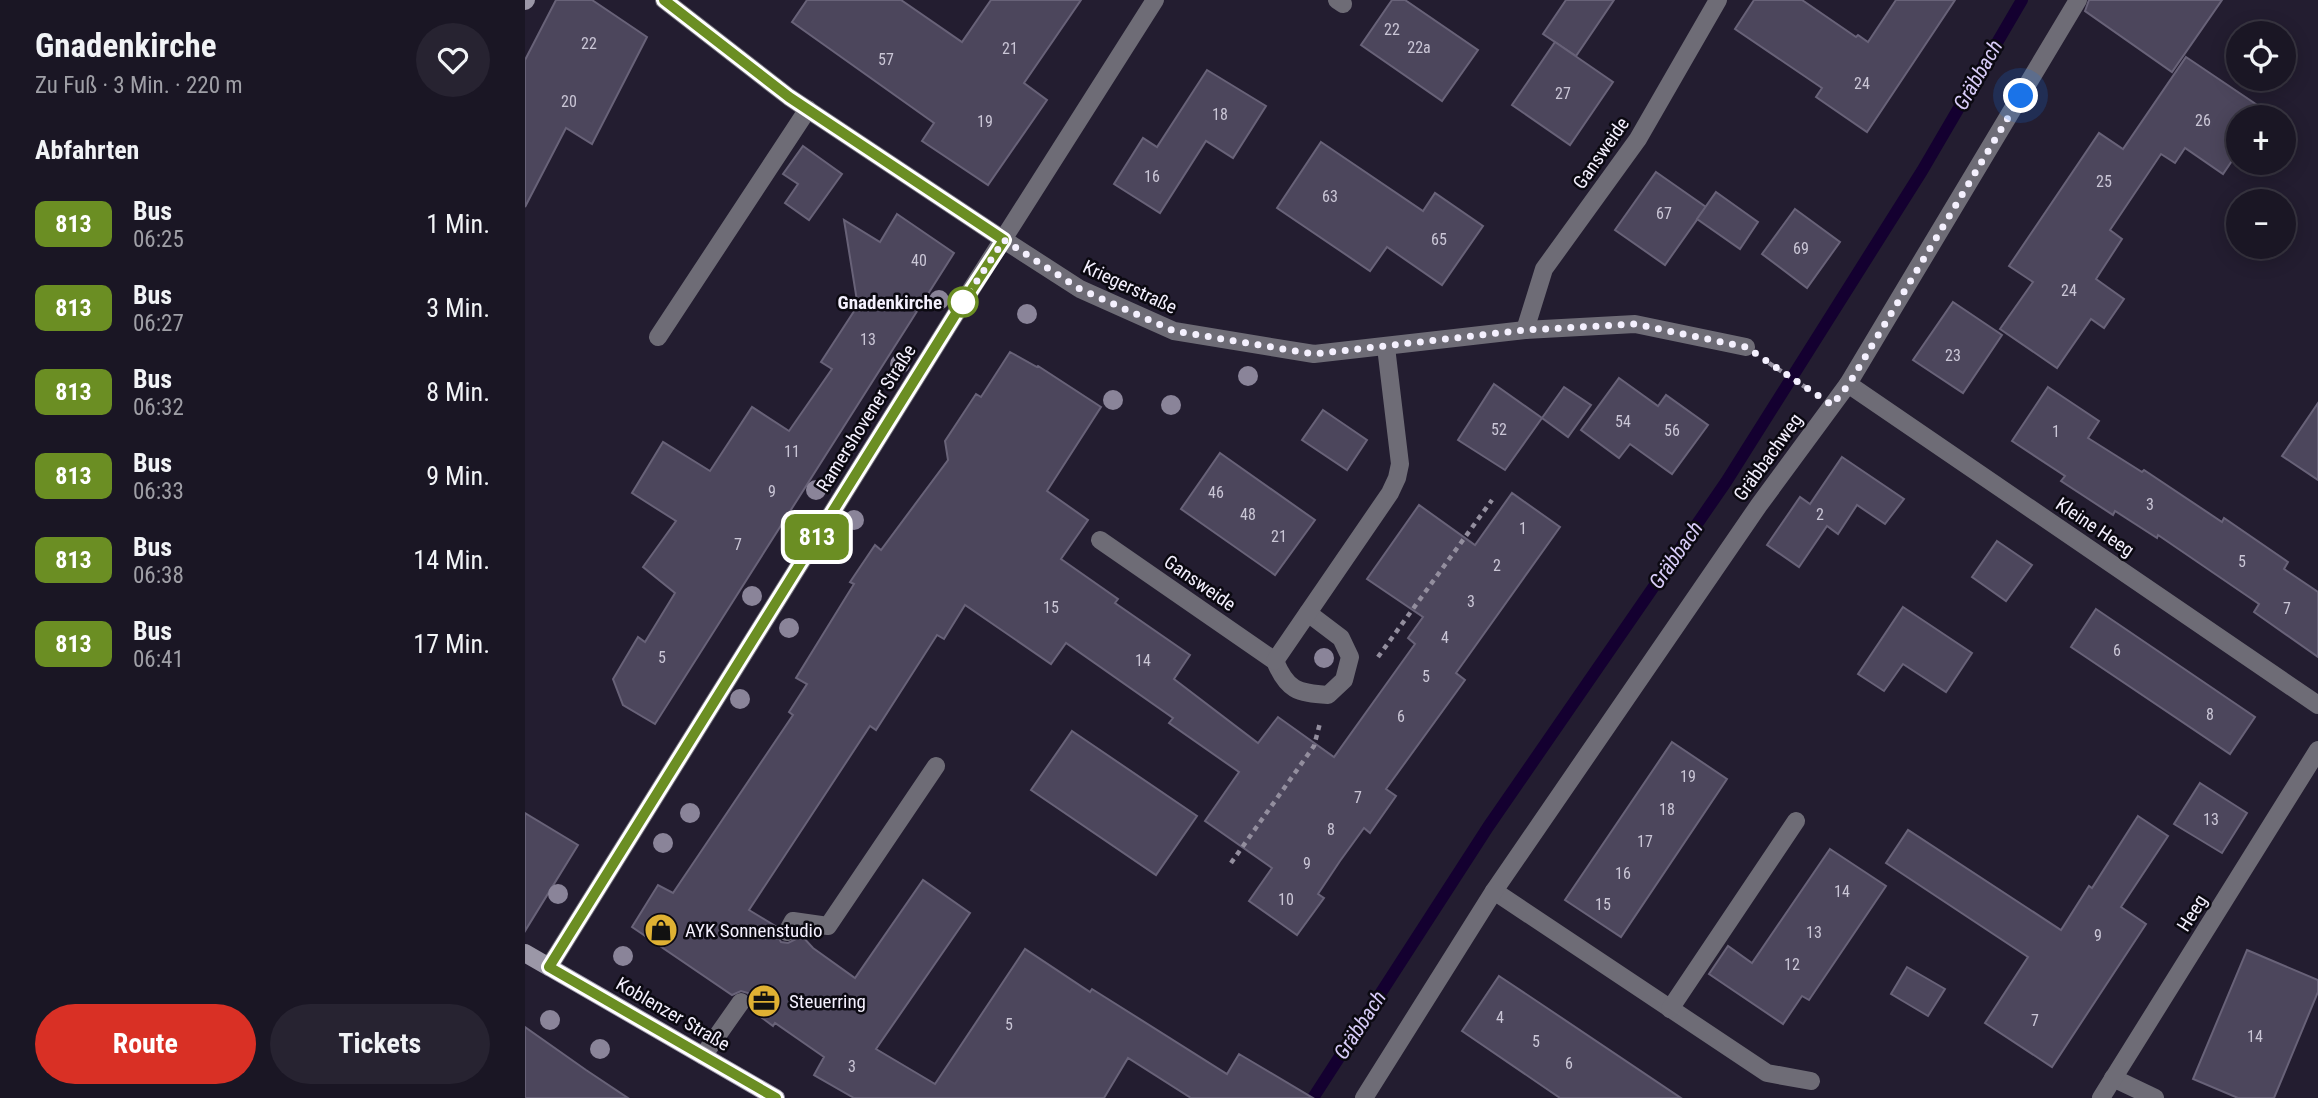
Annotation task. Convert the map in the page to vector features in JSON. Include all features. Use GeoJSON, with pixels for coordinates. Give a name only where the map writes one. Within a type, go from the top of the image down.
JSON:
{"type":"FeatureCollection","features":[{"type":"Feature","properties":{"kind":"main road","name":"Koblenzer Straße"},"geometry":{"type":"LineString","coordinates":[[525,953],[776,1098]]}},
{"type":"Feature","properties":{"kind":"street","name":"Kriegerstraße"},"geometry":{"type":"LineString","coordinates":[[664,0],[789,97],[1004,240],[1080,289],[1174,331],[1314,354],[1525,330],[1635,324],[1746,347]]}},
{"type":"Feature","properties":{"kind":"street","name":"Ramershovener Straße"},"geometry":{"type":"LineString","coordinates":[[549,967],[940,339],[1155,0]]}},
{"type":"Feature","properties":{"kind":"street","name":"Gansweide"},"geometry":{"type":"LineString","coordinates":[[1525,330],[1544,270],[1638,139],[1718,0]]}},
{"type":"Feature","properties":{"kind":"street","name":"Gräbbachweg"},"geometry":{"type":"LineString","coordinates":[[1364,1098],[1494,891],[1759,505],[1849,384],[2078,0]]}},
{"type":"Feature","properties":{"kind":"street"},"geometry":{"type":"LineString","coordinates":[[658,337],[731,230],[808,109]]}},
{"type":"Feature","properties":{"kind":"street"},"geometry":{"type":"LineString","coordinates":[[1275,661],[1390,493],[1397,478],[1400,464],[1399,446],[1387,347]]}},
{"type":"Feature","properties":{"kind":"street","name":"Kleine Heeg"},"geometry":{"type":"LineString","coordinates":[[1849,384],[2318,705]]}},
{"type":"Feature","properties":{"kind":"street","name":"Gansweide"},"geometry":{"type":"LineString","coordinates":[[1100,540],[1275,661],[1283,680],[1302,694],[1328,695]]}},
{"type":"Feature","properties":{"kind":"street"},"geometry":{"type":"LineString","coordinates":[[1308,613],[1341,638],[1350,657],[1343,680],[1328,695]]}},
{"type":"Feature","properties":{"kind":"street","name":"Heeg"},"geometry":{"type":"LineString","coordinates":[[2101,1098],[2318,750]]}},
{"type":"Feature","properties":{"kind":"street"},"geometry":{"type":"LineString","coordinates":[[787,932],[793,921],[828,926],[936,766]]}},
{"type":"Feature","properties":{"kind":"street"},"geometry":{"type":"LineString","coordinates":[[1670,1009],[1796,821]]}},
{"type":"Feature","properties":{"kind":"street"},"geometry":{"type":"LineString","coordinates":[[1494,891],[1767,1073],[1811,1080]]}},
{"type":"Feature","properties":{"kind":"street"},"geometry":{"type":"LineString","coordinates":[[703,1056],[741,1002]]}},
{"type":"Feature","properties":{"kind":"street"},"geometry":{"type":"LineString","coordinates":[[2113,1078],[2155,1098]]}},
{"type":"Feature","properties":{"kind":"path"},"geometry":{"type":"LineString","coordinates":[[1746,347],[1832,405]]}},
{"type":"Feature","properties":{"kind":"path"},"geometry":{"type":"LineString","coordinates":[[1350,657],[1380,657],[1492,500]]}},
{"type":"Feature","properties":{"kind":"path"},"geometry":{"type":"LineString","coordinates":[[1231,863],[1314,746],[1328,695]]}},
{"type":"Feature","properties":{"kind":"building"},"geometry":{"type":"Polygon","coordinates":[[[556,0],[592,0],[647,37],[592,144],[566,128],[525,207],[525,60],[556,0]]]}},
{"type":"Feature","properties":{"kind":"building"},"geometry":{"type":"Polygon","coordinates":[[[807,0],[901,0],[962,42],[991,0],[1081,0],[1024,83],[1047,100],[988,185],[922,141],[934,123],[792,22],[807,0]]]}},
{"type":"Feature","properties":{"kind":"building"},"geometry":{"type":"Polygon","coordinates":[[[1392,0],[1405,0],[1478,50],[1442,101],[1361,45],[1392,0]]]}},
{"type":"Feature","properties":{"kind":"building"},"geometry":{"type":"Polygon","coordinates":[[[1566,0],[1614,0],[1576,56],[1543,34],[1566,0]]]}},
{"type":"Feature","properties":{"kind":"building"},"geometry":{"type":"Polygon","coordinates":[[[1754,0],[1802,0],[1856,37],[1858,35],[1868,42],[1896,0],[1955,0],[1867,132],[1816,97],[1822,88],[1735,29],[1754,0]]]}},
{"type":"Feature","properties":{"kind":"building"},"geometry":{"type":"Polygon","coordinates":[[[2089,0],[2222,0],[2172,72],[2085,11],[2089,0]]]}},
{"type":"Feature","properties":{"kind":"building"},"geometry":{"type":"Polygon","coordinates":[[[1555,42],[1613,82],[1570,145],[1512,105],[1555,42]]]}},
{"type":"Feature","properties":{"kind":"building"},"geometry":{"type":"Polygon","coordinates":[[[2186,57],[2226,84],[2226,91],[2236,91],[2257,105],[2226,105],[2226,170],[2223,174],[2185,148],[2175,163],[2161,154],[2110,230],[2122,239],[2096,279],[2124,299],[2104,328],[2091,319],[2057,368],[2000,329],[2033,282],[2009,266],[2099,133],[2123,149],[2186,57]]]}},
{"type":"Feature","properties":{"kind":"building"},"geometry":{"type":"Polygon","coordinates":[[[1207,70],[1266,106],[1233,158],[1206,141],[1160,213],[1114,184],[1143,138],[1157,147],[1207,70]]]}},
{"type":"Feature","properties":{"kind":"building"},"geometry":{"type":"Polygon","coordinates":[[[1321,142],[1423,211],[1435,193],[1483,226],[1442,285],[1387,247],[1370,271],[1277,208],[1321,142]]]}},
{"type":"Feature","properties":{"kind":"building"},"geometry":{"type":"Polygon","coordinates":[[[803,146],[842,174],[809,220],[785,203],[798,184],[783,174],[803,146]]]}},
{"type":"Feature","properties":{"kind":"building"},"geometry":{"type":"Polygon","coordinates":[[[1656,172],[1706,207],[1665,265],[1615,230],[1656,172]]]}},
{"type":"Feature","properties":{"kind":"building"},"geometry":{"type":"Polygon","coordinates":[[[1716,192],[1758,222],[1740,249],[1697,219],[1716,192]]]}},
{"type":"Feature","properties":{"kind":"building"},"geometry":{"type":"Polygon","coordinates":[[[1795,209],[1840,242],[1807,288],[1762,254],[1795,209]]]}},
{"type":"Feature","properties":{"kind":"building"},"geometry":{"type":"Polygon","coordinates":[[[897,214],[954,253],[655,724],[623,705],[613,679],[638,637],[645,642],[675,593],[643,567],[676,521],[632,493],[663,442],[710,471],[752,407],[789,431],[832,369],[821,362],[860,302],[857,301],[844,220],[880,242],[897,214]]]}},
{"type":"Feature","properties":{"kind":"building"},"geometry":{"type":"Polygon","coordinates":[[[1953,302],[2002,335],[1963,393],[1913,360],[1953,302]]]}},
{"type":"Feature","properties":{"kind":"building"},"geometry":{"type":"Polygon","coordinates":[[[1010,352],[1038,366],[1101,407],[1047,491],[1088,520],[1061,559],[1118,599],[1115,603],[1190,655],[1174,679],[1258,743],[1278,717],[1334,757],[1415,644],[1408,638],[1423,617],[1367,579],[1419,505],[1475,545],[1512,493],[1560,527],[1456,673],[1465,680],[1386,789],[1396,796],[1370,833],[1364,828],[1340,861],[1318,894],[1324,898],[1297,935],[1249,901],[1272,868],[1205,821],[1239,772],[1169,723],[1173,718],[1066,643],[1051,664],[965,605],[944,639],[937,635],[876,730],[870,726],[749,910],[777,927],[776,933],[781,942],[788,943],[802,936],[813,948],[855,978],[923,880],[970,913],[876,1049],[935,1084],[1025,949],[1090,992],[1092,989],[1227,1074],[1239,1054],[1313,1098],[1191,1098],[1128,1058],[1104,1098],[854,1098],[814,1075],[824,1057],[750,1009],[752,1002],[748,993],[741,991],[732,995],[632,927],[658,885],[673,893],[793,715],[789,712],[807,684],[796,678],[854,584],[850,582],[875,545],[881,550],[948,460],[945,441],[976,394],[981,397],[1010,352]]]}},
{"type":"Feature","properties":{"kind":"building"},"geometry":{"type":"Polygon","coordinates":[[[1619,378],[1658,406],[1666,395],[1708,425],[1672,474],[1630,444],[1619,458],[1581,430],[1619,378]]]}},
{"type":"Feature","properties":{"kind":"building"},"geometry":{"type":"Polygon","coordinates":[[[1494,384],[1542,418],[1505,470],[1458,440],[1494,384]]]}},
{"type":"Feature","properties":{"kind":"building"},"geometry":{"type":"Polygon","coordinates":[[[1564,387],[1591,405],[1568,437],[1542,418],[1564,387]]]}},
{"type":"Feature","properties":{"kind":"building"},"geometry":{"type":"Polygon","coordinates":[[[2048,387],[2099,421],[2088,438],[2142,472],[2144,470],[2222,522],[2224,518],[2288,562],[2284,569],[2318,592],[2318,657],[2254,612],[2259,604],[2158,535],[2157,538],[2115,511],[2113,515],[2061,481],[2065,476],[2012,441],[2048,387]]]}},
{"type":"Feature","properties":{"kind":"building"},"geometry":{"type":"Polygon","coordinates":[[[2318,403],[2318,480],[2282,456],[2318,403]]]}},
{"type":"Feature","properties":{"kind":"building"},"geometry":{"type":"Polygon","coordinates":[[[1323,410],[1367,440],[1347,470],[1302,440],[1323,410]]]}},
{"type":"Feature","properties":{"kind":"building"},"geometry":{"type":"Polygon","coordinates":[[[1220,453],[1315,520],[1275,575],[1181,509],[1220,453]]]}},
{"type":"Feature","properties":{"kind":"building"},"geometry":{"type":"Polygon","coordinates":[[[1842,457],[1904,499],[1885,524],[1857,505],[1838,534],[1827,526],[1799,567],[1767,545],[1800,497],[1810,504],[1842,457]]]}},
{"type":"Feature","properties":{"kind":"building"},"geometry":{"type":"Polygon","coordinates":[[[1997,541],[2032,565],[2006,601],[1972,577],[1997,541]]]}},
{"type":"Feature","properties":{"kind":"building"},"geometry":{"type":"Polygon","coordinates":[[[1903,607],[1972,653],[1946,692],[1903,664],[1884,691],[1858,674],[1903,607]]]}},
{"type":"Feature","properties":{"kind":"building"},"geometry":{"type":"Polygon","coordinates":[[[2096,609],[2255,717],[2230,754],[2071,647],[2096,609]]]}},
{"type":"Feature","properties":{"kind":"building"},"geometry":{"type":"Polygon","coordinates":[[[1072,731],[1197,816],[1156,875],[1031,790],[1072,731]]]}},
{"type":"Feature","properties":{"kind":"building"},"geometry":{"type":"Polygon","coordinates":[[[1672,742],[1727,779],[1621,937],[1565,900],[1672,742]]]}},
{"type":"Feature","properties":{"kind":"building"},"geometry":{"type":"Polygon","coordinates":[[[2200,783],[2247,813],[2222,853],[2174,824],[2200,783]]]}},
{"type":"Feature","properties":{"kind":"building"},"geometry":{"type":"Polygon","coordinates":[[[525,813],[578,845],[525,931],[525,813]]]}},
{"type":"Feature","properties":{"kind":"building"},"geometry":{"type":"Polygon","coordinates":[[[2138,816],[2168,836],[2121,907],[2146,924],[2052,1067],[1985,1023],[2028,957],[1886,863],[1908,830],[2061,930],[2089,886],[2092,888],[2138,816]]]}},
{"type":"Feature","properties":{"kind":"building"},"geometry":{"type":"Polygon","coordinates":[[[1830,849],[1886,886],[1809,1000],[1802,996],[1783,1024],[1709,974],[1728,946],[1752,963],[1830,849]]]}},
{"type":"Feature","properties":{"kind":"building"},"geometry":{"type":"Polygon","coordinates":[[[2247,950],[2318,980],[2318,992],[2274,1098],[2238,1098],[2193,1079],[2247,950]]]}},
{"type":"Feature","properties":{"kind":"building"},"geometry":{"type":"Polygon","coordinates":[[[1907,967],[1945,989],[1928,1016],[1891,994],[1907,967]]]}},
{"type":"Feature","properties":{"kind":"building"},"geometry":{"type":"Polygon","coordinates":[[[1499,976],[1681,1098],[1560,1098],[1462,1031],[1499,976]]]}},
{"type":"Feature","properties":{"kind":"building"},"geometry":{"type":"Polygon","coordinates":[[[525,1027],[586,1070],[628,1098],[525,1098],[525,1027]]]}},
{"type":"Feature","properties":{"kind":"waterway","name":"Gräbbach"},"geometry":{"type":"LineString","coordinates":[[1313,1098],[1488,827],[1726,482],[1922,171],[2022,0]]}},
{"type":"Feature","properties":{"kind":"bus line","name":"813"},"geometry":{"type":"LineString","coordinates":[[664,0],[789,97],[1004,240],[549,967],[776,1098]]}},
{"type":"Feature","properties":{"kind":"place","name":"Gnadenkirche"},"geometry":{"type":"Point","coordinates":[963,302]}},
{"type":"Feature","properties":{"kind":"place","name":"AYK Sonnenstudio"},"geometry":{"type":"Point","coordinates":[661,930]}},
{"type":"Feature","properties":{"kind":"place","name":"Steuerring"},"geometry":{"type":"Point","coordinates":[764,1001]}},
{"type":"Feature","properties":{"kind":"route"},"geometry":{"type":"LineString","coordinates":[[963,302],[1004,240],[1080,289],[1174,331],[1314,354],[1525,330],[1635,324],[1746,347],[1832,405],[1849,384],[2021,96]]}}]}
